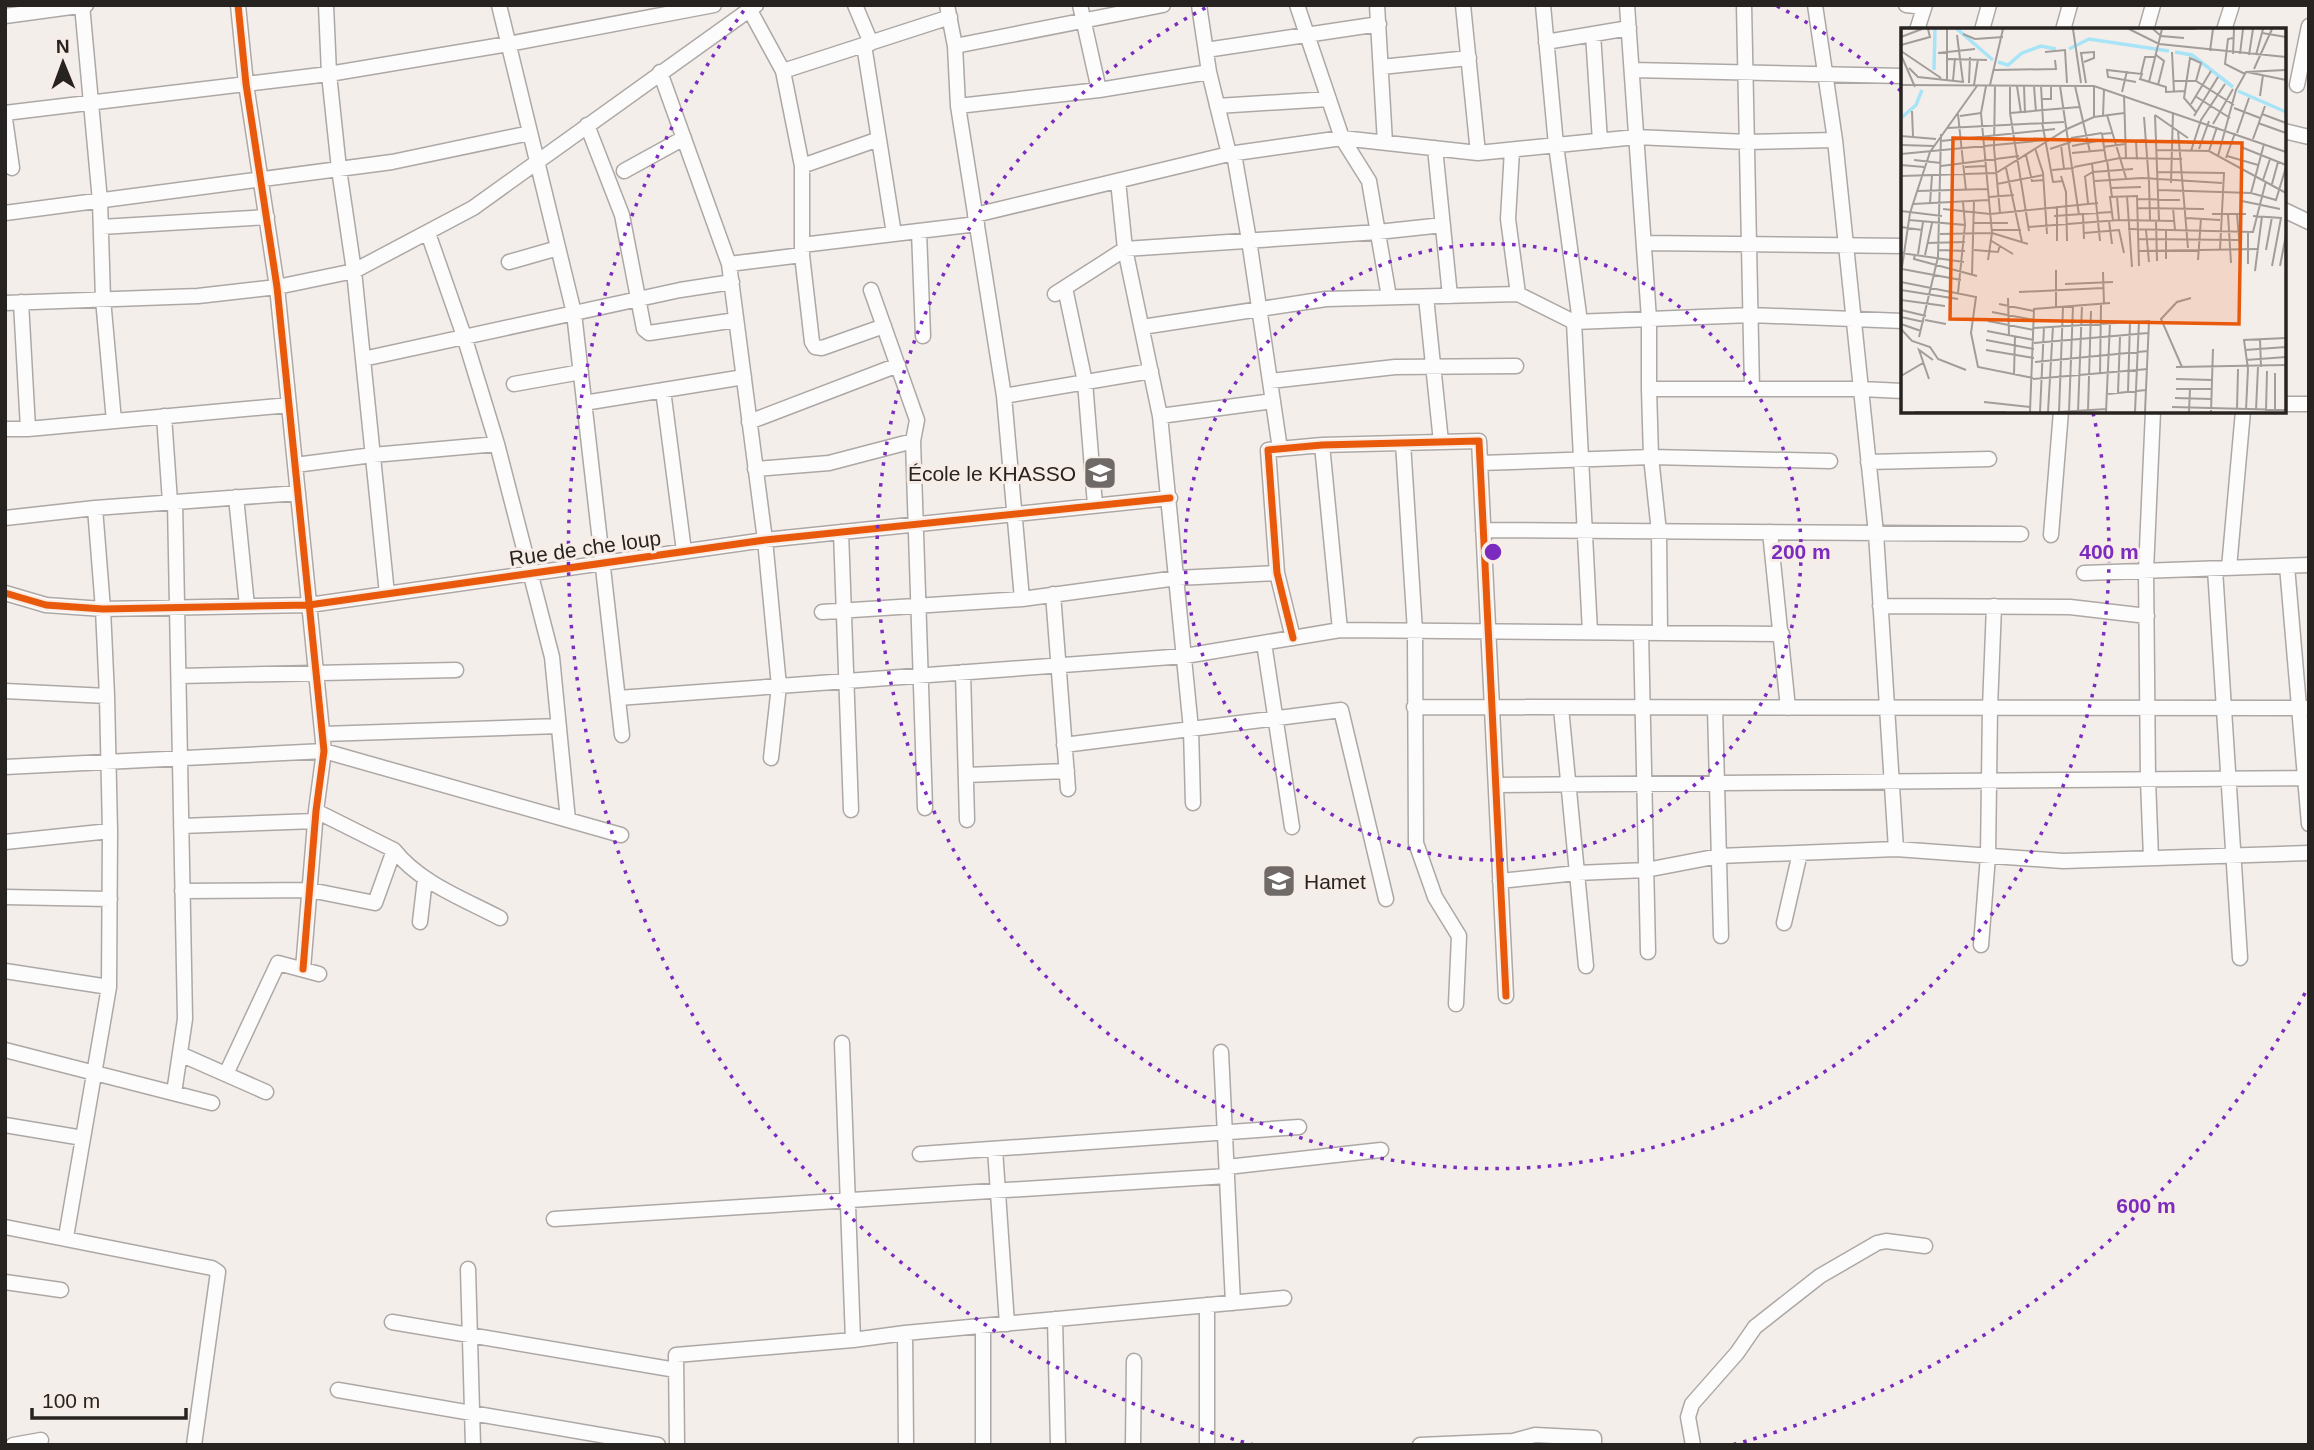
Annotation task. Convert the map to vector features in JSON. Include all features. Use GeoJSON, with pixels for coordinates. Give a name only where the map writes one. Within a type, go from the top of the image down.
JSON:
{"type":"FeatureCollection","features":[{"type":"Feature","properties":{"kind":"street"},"geometry":{"type":"LineString","coordinates":[[5,16],[83,5],[89,103],[100,201],[103,299],[114,421]]}},
{"type":"Feature","properties":{"kind":"street"},"geometry":{"type":"LineString","coordinates":[[238,5],[246,84],[277,287],[323,734],[324,751],[315,816],[303,969]]}},
{"type":"Feature","properties":{"kind":"street"},"geometry":{"type":"LineString","coordinates":[[326,5],[329,74],[354,271],[387,594]]}},
{"type":"Feature","properties":{"kind":"street"},"geometry":{"type":"LineString","coordinates":[[499,5],[574,313],[622,736]]}},
{"type":"Feature","properties":{"kind":"street"},"geometry":{"type":"LineString","coordinates":[[5,113],[329,74],[714,5]]}},
{"type":"Feature","properties":{"kind":"street"},"geometry":{"type":"LineString","coordinates":[[855,5],[867,44],[894,234]]}},
{"type":"Feature","properties":{"kind":"street"},"geometry":{"type":"LineString","coordinates":[[955,46],[1081,13],[1163,5]]}},
{"type":"Feature","properties":{"kind":"street"},"geometry":{"type":"LineString","coordinates":[[1199,5],[1209,72],[1231,154],[1249,240],[1280,449]]}},
{"type":"Feature","properties":{"kind":"street"},"geometry":{"type":"LineString","coordinates":[[1297,5],[1342,138],[1369,181],[1389,297]]}},
{"type":"Feature","properties":{"kind":"street"},"geometry":{"type":"LineString","coordinates":[[1377,5],[1385,143]]}},
{"type":"Feature","properties":{"kind":"street"},"geometry":{"type":"LineString","coordinates":[[1464,5],[1478,153]]}},
{"type":"Feature","properties":{"kind":"street"},"geometry":{"type":"LineString","coordinates":[[1543,5],[1577,322],[1590,632]]}},
{"type":"Feature","properties":{"kind":"street"},"geometry":{"type":"LineString","coordinates":[[1627,5],[1649,319],[1651,457],[1659,531],[1660,633]]}},
{"type":"Feature","properties":{"kind":"street"},"geometry":{"type":"LineString","coordinates":[[1744,5],[1752,389]]}},
{"type":"Feature","properties":{"kind":"street"},"geometry":{"type":"LineString","coordinates":[[1815,5],[1835,140],[1876,533],[1896,849]]}},
{"type":"Feature","properties":{"kind":"street"},"geometry":{"type":"LineString","coordinates":[[1906,5],[1925,6],[1918,28]]}},
{"type":"Feature","properties":{"kind":"street"},"geometry":{"type":"LineString","coordinates":[[1983,28],[1989,5]]}},
{"type":"Feature","properties":{"kind":"street"},"geometry":{"type":"LineString","coordinates":[[2064,28],[2070,5]]}},
{"type":"Feature","properties":{"kind":"street"},"geometry":{"type":"LineString","coordinates":[[2147,28],[2153,5]]}},
{"type":"Feature","properties":{"kind":"street"},"geometry":{"type":"LineString","coordinates":[[2225,28],[2232,5]]}},
{"type":"Feature","properties":{"kind":"street"},"geometry":{"type":"LineString","coordinates":[[5,303],[186,297],[277,287],[354,271],[473,208],[751,6],[783,71],[802,166],[802,250],[812,341],[815,347],[822,348],[884,326]]}},
{"type":"Feature","properties":{"kind":"street"},"geometry":{"type":"LineString","coordinates":[[783,71],[867,44],[949,11],[955,46],[958,106],[1004,396],[1022,599]]}},
{"type":"Feature","properties":{"kind":"street"},"geometry":{"type":"LineString","coordinates":[[1081,13],[1099,90]]}},
{"type":"Feature","properties":{"kind":"street"},"geometry":{"type":"LineString","coordinates":[[1206,50],[1378,24]]}},
{"type":"Feature","properties":{"kind":"street"},"geometry":{"type":"LineString","coordinates":[[1546,43],[1629,28]]}},
{"type":"Feature","properties":{"kind":"street"},"geometry":{"type":"LineString","coordinates":[[2297,85],[2308,31]]}},
{"type":"Feature","properties":{"kind":"street"},"geometry":{"type":"LineString","coordinates":[[1593,34],[1600,141]]}},
{"type":"Feature","properties":{"kind":"street"},"geometry":{"type":"LineString","coordinates":[[1381,67],[1469,58]]}},
{"type":"Feature","properties":{"kind":"street"},"geometry":{"type":"LineString","coordinates":[[1632,70],[1901,75]]}},
{"type":"Feature","properties":{"kind":"street"},"geometry":{"type":"LineString","coordinates":[[660,72],[729,264],[732,282],[765,540],[779,686],[771,758]]}},
{"type":"Feature","properties":{"kind":"street"},"geometry":{"type":"LineString","coordinates":[[958,106],[1099,90],[1209,72]]}},
{"type":"Feature","properties":{"kind":"street"},"geometry":{"type":"LineString","coordinates":[[1217,106],[1329,99]]}},
{"type":"Feature","properties":{"kind":"street"},"geometry":{"type":"LineString","coordinates":[[5,119],[12,168]]}},
{"type":"Feature","properties":{"kind":"street"},"geometry":{"type":"LineString","coordinates":[[587,125],[622,215],[643,329],[649,332],[736,320]]}},
{"type":"Feature","properties":{"kind":"street"},"geometry":{"type":"LineString","coordinates":[[2286,131],[2309,137]]}},
{"type":"Feature","properties":{"kind":"street"},"geometry":{"type":"LineString","coordinates":[[5,213],[392,162],[530,133]]}},
{"type":"Feature","properties":{"kind":"street"},"geometry":{"type":"LineString","coordinates":[[729,264],[976,220],[1118,181],[1231,154],[1342,138],[1478,153],[1636,137],[1747,142],[1835,140]]}},
{"type":"Feature","properties":{"kind":"street"},"geometry":{"type":"LineString","coordinates":[[624,171],[684,138]]}},
{"type":"Feature","properties":{"kind":"street"},"geometry":{"type":"LineString","coordinates":[[802,166],[879,139]]}},
{"type":"Feature","properties":{"kind":"street"},"geometry":{"type":"LineString","coordinates":[[1435,148],[1450,296]]}},
{"type":"Feature","properties":{"kind":"street"},"geometry":{"type":"LineString","coordinates":[[1512,150],[1508,219],[1518,294]]}},
{"type":"Feature","properties":{"kind":"street"},"geometry":{"type":"LineString","coordinates":[[1118,181],[1125,249],[1160,416],[1170,498],[1191,729],[1193,803]]}},
{"type":"Feature","properties":{"kind":"street"},"geometry":{"type":"LineString","coordinates":[[2286,212],[2309,222]]}},
{"type":"Feature","properties":{"kind":"street"},"geometry":{"type":"LineString","coordinates":[[101,227],[267,217]]}},
{"type":"Feature","properties":{"kind":"street"},"geometry":{"type":"LineString","coordinates":[[1095,505],[1085,382],[1060,291],[1125,249],[1443,225]]}},
{"type":"Feature","properties":{"kind":"street"},"geometry":{"type":"LineString","coordinates":[[919,231],[923,337]]}},
{"type":"Feature","properties":{"kind":"street"},"geometry":{"type":"LineString","coordinates":[[428,233],[464,336],[497,444],[552,657],[568,820]]}},
{"type":"Feature","properties":{"kind":"street"},"geometry":{"type":"LineString","coordinates":[[1644,243],[1901,246]]}},
{"type":"Feature","properties":{"kind":"street"},"geometry":{"type":"LineString","coordinates":[[509,262],[558,248]]}},
{"type":"Feature","properties":{"kind":"street"},"geometry":{"type":"LineString","coordinates":[[363,359],[732,282]]}},
{"type":"Feature","properties":{"kind":"street"},"geometry":{"type":"LineString","coordinates":[[871,290],[917,420],[912,441],[925,808]]}},
{"type":"Feature","properties":{"kind":"street"},"geometry":{"type":"LineString","coordinates":[[1142,327],[1326,299],[1518,294],[1577,322],[1751,315],[1901,321]]}},
{"type":"Feature","properties":{"kind":"street"},"geometry":{"type":"LineString","coordinates":[[1426,296],[1441,442]]}},
{"type":"Feature","properties":{"kind":"street"},"geometry":{"type":"LineString","coordinates":[[21,302],[28,429]]}},
{"type":"Feature","properties":{"kind":"street"},"geometry":{"type":"LineString","coordinates":[[749,422],[898,365]]}},
{"type":"Feature","properties":{"kind":"street"},"geometry":{"type":"LineString","coordinates":[[1270,381],[1395,367],[1516,366]]}},
{"type":"Feature","properties":{"kind":"street"},"geometry":{"type":"LineString","coordinates":[[1004,396],[1151,371]]}},
{"type":"Feature","properties":{"kind":"street"},"geometry":{"type":"LineString","coordinates":[[514,384],[581,372]]}},
{"type":"Feature","properties":{"kind":"street"},"geometry":{"type":"LineString","coordinates":[[584,403],[744,377]]}},
{"type":"Feature","properties":{"kind":"street"},"geometry":{"type":"LineString","coordinates":[[1649,389],[1901,391]]}},
{"type":"Feature","properties":{"kind":"street"},"geometry":{"type":"LineString","coordinates":[[663,390],[684,551]]}},
{"type":"Feature","properties":{"kind":"street"},"geometry":{"type":"LineString","coordinates":[[1160,416],[1273,401]]}},
{"type":"Feature","properties":{"kind":"street"},"geometry":{"type":"LineString","coordinates":[[2286,404],[2309,404]]}},
{"type":"Feature","properties":{"kind":"street"},"geometry":{"type":"LineString","coordinates":[[5,429],[289,405]]}},
{"type":"Feature","properties":{"kind":"street"},"geometry":{"type":"LineString","coordinates":[[2051,535],[2061,413]]}},
{"type":"Feature","properties":{"kind":"street"},"geometry":{"type":"LineString","coordinates":[[2151,858],[2146,571],[2153,413]]}},
{"type":"Feature","properties":{"kind":"street"},"geometry":{"type":"LineString","coordinates":[[2240,958],[2224,708],[2222,568],[2243,413]]}},
{"type":"Feature","properties":{"kind":"street"},"geometry":{"type":"LineString","coordinates":[[164,416],[173,502],[177,607],[185,1019],[174,1093]]}},
{"type":"Feature","properties":{"kind":"street"},"geometry":{"type":"LineString","coordinates":[[755,469],[829,463],[912,441]]}},
{"type":"Feature","properties":{"kind":"street"},"geometry":{"type":"LineString","coordinates":[[1293,638],[1278,573],[1268,450],[1322,445],[1479,441],[1506,996]]}},
{"type":"Feature","properties":{"kind":"street"},"geometry":{"type":"LineString","coordinates":[[1403,443],[1415,631],[1416,844],[1435,897],[1459,936],[1456,1004]]}},
{"type":"Feature","properties":{"kind":"street"},"geometry":{"type":"LineString","coordinates":[[295,465],[497,444]]}},
{"type":"Feature","properties":{"kind":"street"},"geometry":{"type":"LineString","coordinates":[[1322,445],[1340,630]]}},
{"type":"Feature","properties":{"kind":"street"},"geometry":{"type":"LineString","coordinates":[[1480,463],[1651,457],[1830,461]]}},
{"type":"Feature","properties":{"kind":"street"},"geometry":{"type":"LineString","coordinates":[[1868,462],[1989,460]]}},
{"type":"Feature","properties":{"kind":"street"},"geometry":{"type":"LineString","coordinates":[[5,518],[95,508],[298,493]]}},
{"type":"Feature","properties":{"kind":"street"},"geometry":{"type":"LineString","coordinates":[[236,497],[247,606]]}},
{"type":"Feature","properties":{"kind":"street","name":"Rue de che loup"},"geometry":{"type":"LineString","coordinates":[[5,593],[46,605],[103,609],[309,605],[765,540],[1170,498]]}},
{"type":"Feature","properties":{"kind":"street"},"geometry":{"type":"LineString","coordinates":[[66,1237],[109,987],[107,696],[95,508]]}},
{"type":"Feature","properties":{"kind":"street"},"geometry":{"type":"LineString","coordinates":[[1483,530],[2021,534]]}},
{"type":"Feature","properties":{"kind":"street"},"geometry":{"type":"LineString","coordinates":[[841,532],[851,810]]}},
{"type":"Feature","properties":{"kind":"street"},"geometry":{"type":"LineString","coordinates":[[1770,532],[1788,708]]}},
{"type":"Feature","properties":{"kind":"street"},"geometry":{"type":"LineString","coordinates":[[2084,573],[2309,565]]}},
{"type":"Feature","properties":{"kind":"street"},"geometry":{"type":"LineString","coordinates":[[2287,566],[2304,708],[2309,824]]}},
{"type":"Feature","properties":{"kind":"street"},"geometry":{"type":"LineString","coordinates":[[822,612],[1022,599],[1177,578],[1278,573]]}},
{"type":"Feature","properties":{"kind":"street"},"geometry":{"type":"LineString","coordinates":[[1053,594],[1068,789]]}},
{"type":"Feature","properties":{"kind":"street"},"geometry":{"type":"LineString","coordinates":[[1881,606],[2070,607],[2147,616]]}},
{"type":"Feature","properties":{"kind":"street"},"geometry":{"type":"LineString","coordinates":[[1981,945],[1988,856],[1994,606]]}},
{"type":"Feature","properties":{"kind":"street"},"geometry":{"type":"LineString","coordinates":[[618,698],[1185,656],[1340,630],[1782,634]]}},
{"type":"Feature","properties":{"kind":"street"},"geometry":{"type":"LineString","coordinates":[[1641,633],[1648,952]]}},
{"type":"Feature","properties":{"kind":"street"},"geometry":{"type":"LineString","coordinates":[[1264,643],[1292,827]]}},
{"type":"Feature","properties":{"kind":"street"},"geometry":{"type":"LineString","coordinates":[[178,676],[456,670]]}},
{"type":"Feature","properties":{"kind":"street"},"geometry":{"type":"LineString","coordinates":[[963,673],[967,820]]}},
{"type":"Feature","properties":{"kind":"street"},"geometry":{"type":"LineString","coordinates":[[5,691],[107,696]]}},
{"type":"Feature","properties":{"kind":"street"},"geometry":{"type":"LineString","coordinates":[[1414,707],[2304,708]]}},
{"type":"Feature","properties":{"kind":"street"},"geometry":{"type":"LineString","coordinates":[[1561,708],[1586,966]]}},
{"type":"Feature","properties":{"kind":"street"},"geometry":{"type":"LineString","coordinates":[[1715,708],[1721,936]]}},
{"type":"Feature","properties":{"kind":"street"},"geometry":{"type":"LineString","coordinates":[[1064,745],[1341,710],[1386,899]]}},
{"type":"Feature","properties":{"kind":"street"},"geometry":{"type":"LineString","coordinates":[[323,734],[559,726]]}},
{"type":"Feature","properties":{"kind":"street"},"geometry":{"type":"LineString","coordinates":[[5,767],[324,751],[621,835]]}},
{"type":"Feature","properties":{"kind":"street"},"geometry":{"type":"LineString","coordinates":[[966,775],[1067,771]]}},
{"type":"Feature","properties":{"kind":"street"},"geometry":{"type":"LineString","coordinates":[[1496,785],[2305,778]]}},
{"type":"Feature","properties":{"kind":"street"},"geometry":{"type":"LineString","coordinates":[[181,826],[315,816],[394,850],[425,879],[500,918]]}},
{"type":"Feature","properties":{"kind":"street"},"geometry":{"type":"LineString","coordinates":[[5,842],[110,831]]}},
{"type":"Feature","properties":{"kind":"street"},"geometry":{"type":"LineString","coordinates":[[1500,881],[1577,873],[1646,870],[1719,856],[1896,849],[2063,861],[2309,853]]}},
{"type":"Feature","properties":{"kind":"street"},"geometry":{"type":"LineString","coordinates":[[182,891],[310,890],[374,903],[394,850]]}},
{"type":"Feature","properties":{"kind":"street"},"geometry":{"type":"LineString","coordinates":[[1784,923],[1800,853]]}},
{"type":"Feature","properties":{"kind":"street"},"geometry":{"type":"LineString","coordinates":[[420,922],[425,879]]}},
{"type":"Feature","properties":{"kind":"street"},"geometry":{"type":"LineString","coordinates":[[5,897],[110,899]]}},
{"type":"Feature","properties":{"kind":"street"},"geometry":{"type":"LineString","coordinates":[[226,1074],[278,963],[319,974]]}},
{"type":"Feature","properties":{"kind":"street"},"geometry":{"type":"LineString","coordinates":[[5,971],[109,987]]}},
{"type":"Feature","properties":{"kind":"street"},"geometry":{"type":"LineString","coordinates":[[842,1043],[853,1340]]}},
{"type":"Feature","properties":{"kind":"street"},"geometry":{"type":"LineString","coordinates":[[5,1050],[212,1103]]}},
{"type":"Feature","properties":{"kind":"street"},"geometry":{"type":"LineString","coordinates":[[1221,1052],[1233,1303]]}},
{"type":"Feature","properties":{"kind":"street"},"geometry":{"type":"LineString","coordinates":[[180,1054],[266,1092]]}},
{"type":"Feature","properties":{"kind":"street"},"geometry":{"type":"LineString","coordinates":[[5,1125],[83,1138]]}},
{"type":"Feature","properties":{"kind":"street"},"geometry":{"type":"LineString","coordinates":[[920,1154],[1299,1127]]}},
{"type":"Feature","properties":{"kind":"street"},"geometry":{"type":"LineString","coordinates":[[995,1149],[1007,1324]]}},
{"type":"Feature","properties":{"kind":"street"},"geometry":{"type":"LineString","coordinates":[[554,1219],[998,1191],[1227,1171],[1381,1150]]}},
{"type":"Feature","properties":{"kind":"street"},"geometry":{"type":"LineString","coordinates":[[5,1227],[66,1237],[212,1268],[218,1272],[194,1445]]}},
{"type":"Feature","properties":{"kind":"street"},"geometry":{"type":"LineString","coordinates":[[1693,1445],[1688,1417],[1692,1404],[1768,1315],[1820,1276],[1877,1243],[1886,1241],[1925,1246]]}},
{"type":"Feature","properties":{"kind":"street"},"geometry":{"type":"LineString","coordinates":[[468,1269],[473,1445]]}},
{"type":"Feature","properties":{"kind":"street"},"geometry":{"type":"LineString","coordinates":[[5,1282],[61,1290]]}},
{"type":"Feature","properties":{"kind":"street"},"geometry":{"type":"LineString","coordinates":[[677,1445],[676,1354],[853,1340],[1284,1298]]}},
{"type":"Feature","properties":{"kind":"street"},"geometry":{"type":"LineString","coordinates":[[1207,1305],[1208,1445]]}},
{"type":"Feature","properties":{"kind":"street"},"geometry":{"type":"LineString","coordinates":[[1055,1319],[1058,1445]]}},
{"type":"Feature","properties":{"kind":"street"},"geometry":{"type":"LineString","coordinates":[[392,1322],[676,1370]]}},
{"type":"Feature","properties":{"kind":"street"},"geometry":{"type":"LineString","coordinates":[[983,1326],[983,1445]]}},
{"type":"Feature","properties":{"kind":"street"},"geometry":{"type":"LineString","coordinates":[[905,1333],[906,1445]]}},
{"type":"Feature","properties":{"kind":"street"},"geometry":{"type":"LineString","coordinates":[[1133,1445],[1134,1361]]}},
{"type":"Feature","properties":{"kind":"street"},"geometry":{"type":"LineString","coordinates":[[338,1390],[658,1445]]}},
{"type":"Feature","properties":{"kind":"street"},"geometry":{"type":"LineString","coordinates":[[1420,1445],[1513,1443],[1535,1436],[1594,1438],[1594,1445]]}},
{"type":"Feature","properties":{"kind":"street"},"geometry":{"type":"LineString","coordinates":[[13,1445],[41,1440]]}},
{"type":"Feature","properties":{"kind":"cycle path"},"geometry":{"type":"LineString","coordinates":[[238,5],[246,84],[277,287],[324,751],[316,811],[303,969]]}},
{"type":"Feature","properties":{"kind":"cycle path"},"geometry":{"type":"LineString","coordinates":[[1293,638],[1277,573],[1268,450],[1322,445],[1479,441],[1506,996]]}},
{"type":"Feature","properties":{"kind":"cycle path"},"geometry":{"type":"LineString","coordinates":[[5,593],[46,605],[103,609],[309,605],[765,540],[1170,498]]}},
{"type":"Feature","properties":{"kind":"place","name":"École le KHASSO"},"geometry":{"type":"Point","coordinates":[1100,473]}},
{"type":"Feature","properties":{"kind":"place","name":"Hamet"},"geometry":{"type":"Point","coordinates":[1279,881]}}]}
